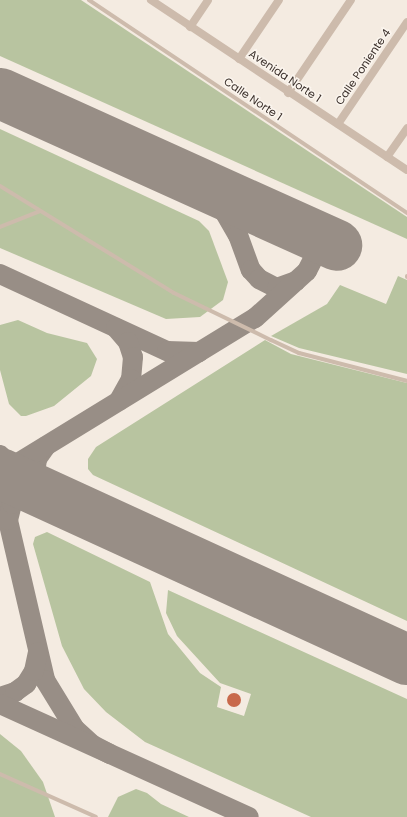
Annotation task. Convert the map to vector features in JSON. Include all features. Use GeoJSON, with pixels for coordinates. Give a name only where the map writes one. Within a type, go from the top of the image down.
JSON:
{"type":"FeatureCollection","features":[{"type":"Feature","properties":{"kind":"street","name":"Avenida Norte 1"},"geometry":{"type":"LineString","coordinates":[[151,0],[288,93],[407,170]]}},
{"type":"Feature","properties":{"kind":"street"},"geometry":{"type":"LineString","coordinates":[[190,27],[208,0]]}},
{"type":"Feature","properties":{"kind":"street"},"geometry":{"type":"LineString","coordinates":[[239,59],[279,0]]}},
{"type":"Feature","properties":{"kind":"street"},"geometry":{"type":"LineString","coordinates":[[288,93],[351,0]]}},
{"type":"Feature","properties":{"kind":"street","name":"Calle Poniente 4"},"geometry":{"type":"LineString","coordinates":[[338,124],[407,22]]}},
{"type":"Feature","properties":{"kind":"street"},"geometry":{"type":"LineString","coordinates":[[388,157],[407,128]]}},
{"type":"Feature","properties":{"kind":"lane","name":"Calle Norte 1"},"geometry":{"type":"LineString","coordinates":[[89,0],[407,213]]}},
{"type":"Feature","properties":{"kind":"lane"},"geometry":{"type":"LineString","coordinates":[[0,186],[174,293],[299,353],[407,381]]}},
{"type":"Feature","properties":{"kind":"lane"},"geometry":{"type":"LineString","coordinates":[[0,227],[40,211]]}},
{"type":"Feature","properties":{"kind":"lane"},"geometry":{"type":"LineString","coordinates":[[0,774],[96,817]]}},
{"type":"Feature","properties":{"kind":"green space"},"geometry":{"type":"Polygon","coordinates":[[[0,0],[81,0],[407,217],[407,239],[0,56],[0,0]]]}},
{"type":"Feature","properties":{"kind":"green space"},"geometry":{"type":"Polygon","coordinates":[[[0,129],[199,221],[209,231],[228,282],[223,300],[200,317],[166,319],[0,248],[0,129]]]}},
{"type":"Feature","properties":{"kind":"green space"},"geometry":{"type":"Polygon","coordinates":[[[398,276],[407,280],[407,374],[299,348],[271,336],[327,304],[340,285],[386,304],[398,276]]]}},
{"type":"Feature","properties":{"kind":"green space"},"geometry":{"type":"Polygon","coordinates":[[[18,320],[47,333],[87,343],[97,359],[91,376],[54,406],[26,416],[21,416],[9,404],[0,370],[0,325],[18,320]]]}},
{"type":"Feature","properties":{"kind":"green space"},"geometry":{"type":"Polygon","coordinates":[[[265,340],[291,354],[407,383],[407,621],[93,475],[88,469],[88,459],[96,447],[265,340]]]}},
{"type":"Feature","properties":{"kind":"green space"},"geometry":{"type":"Polygon","coordinates":[[[47,532],[150,582],[168,634],[200,673],[221,687],[217,707],[244,716],[251,694],[220,683],[177,636],[166,613],[168,590],[407,699],[407,817],[311,817],[145,742],[106,712],[84,689],[62,646],[33,544],[35,537],[47,532]]]}},
{"type":"Feature","properties":{"kind":"green space"},"geometry":{"type":"Polygon","coordinates":[[[0,734],[21,751],[43,782],[55,817],[0,817],[0,734]]]}},
{"type":"Feature","properties":{"kind":"green space"},"geometry":{"type":"Polygon","coordinates":[[[136,789],[147,793],[161,804],[189,817],[108,817],[118,797],[136,789]]]}},
{"type":"Feature","properties":{"kind":"building"},"geometry":{"type":"Polygon","coordinates":[[[231,693],[237,693],[241,697],[241,703],[237,707],[231,707],[227,703],[227,697],[231,693]]]}},
{"type":"Feature","properties":{"kind":"taxiway"},"geometry":{"type":"LineString","coordinates":[[183,176],[204,189],[221,206],[238,235],[251,270],[259,279],[277,288],[296,281]]}},
{"type":"Feature","properties":{"kind":"taxiway"},"geometry":{"type":"LineString","coordinates":[[0,474],[255,318],[307,271],[323,239]]}},
{"type":"Feature","properties":{"kind":"taxiway"},"geometry":{"type":"LineString","coordinates":[[0,274],[167,351],[199,352]]}},
{"type":"Feature","properties":{"kind":"taxiway"},"geometry":{"type":"LineString","coordinates":[[116,328],[128,342],[133,357],[131,379],[119,401]]}},
{"type":"Feature","properties":{"kind":"taxiway"},"geometry":{"type":"LineString","coordinates":[[46,446],[37,459],[35,473],[42,488],[52,497]]}},
{"type":"Feature","properties":{"kind":"taxiway"},"geometry":{"type":"LineString","coordinates":[[0,455],[15,474],[41,492]]}},
{"type":"Feature","properties":{"kind":"taxiway"},"geometry":{"type":"LineString","coordinates":[[0,486],[45,680],[75,729],[93,745],[110,754]]}},
{"type":"Feature","properties":{"kind":"taxiway"},"geometry":{"type":"LineString","coordinates":[[8,520],[12,504],[24,495],[36,493],[52,497]]}},
{"type":"Feature","properties":{"kind":"taxiway"},"geometry":{"type":"LineString","coordinates":[[0,697],[15,692],[26,684],[34,671],[38,652]]}},
{"type":"Feature","properties":{"kind":"taxiway"},"geometry":{"type":"LineString","coordinates":[[0,704],[249,817]]}},
{"type":"Feature","properties":{"kind":"runway"},"geometry":{"type":"LineString","coordinates":[[0,93],[336,245]]}},
{"type":"Feature","properties":{"kind":"runway"},"geometry":{"type":"LineString","coordinates":[[0,473],[407,659]]}}]}
